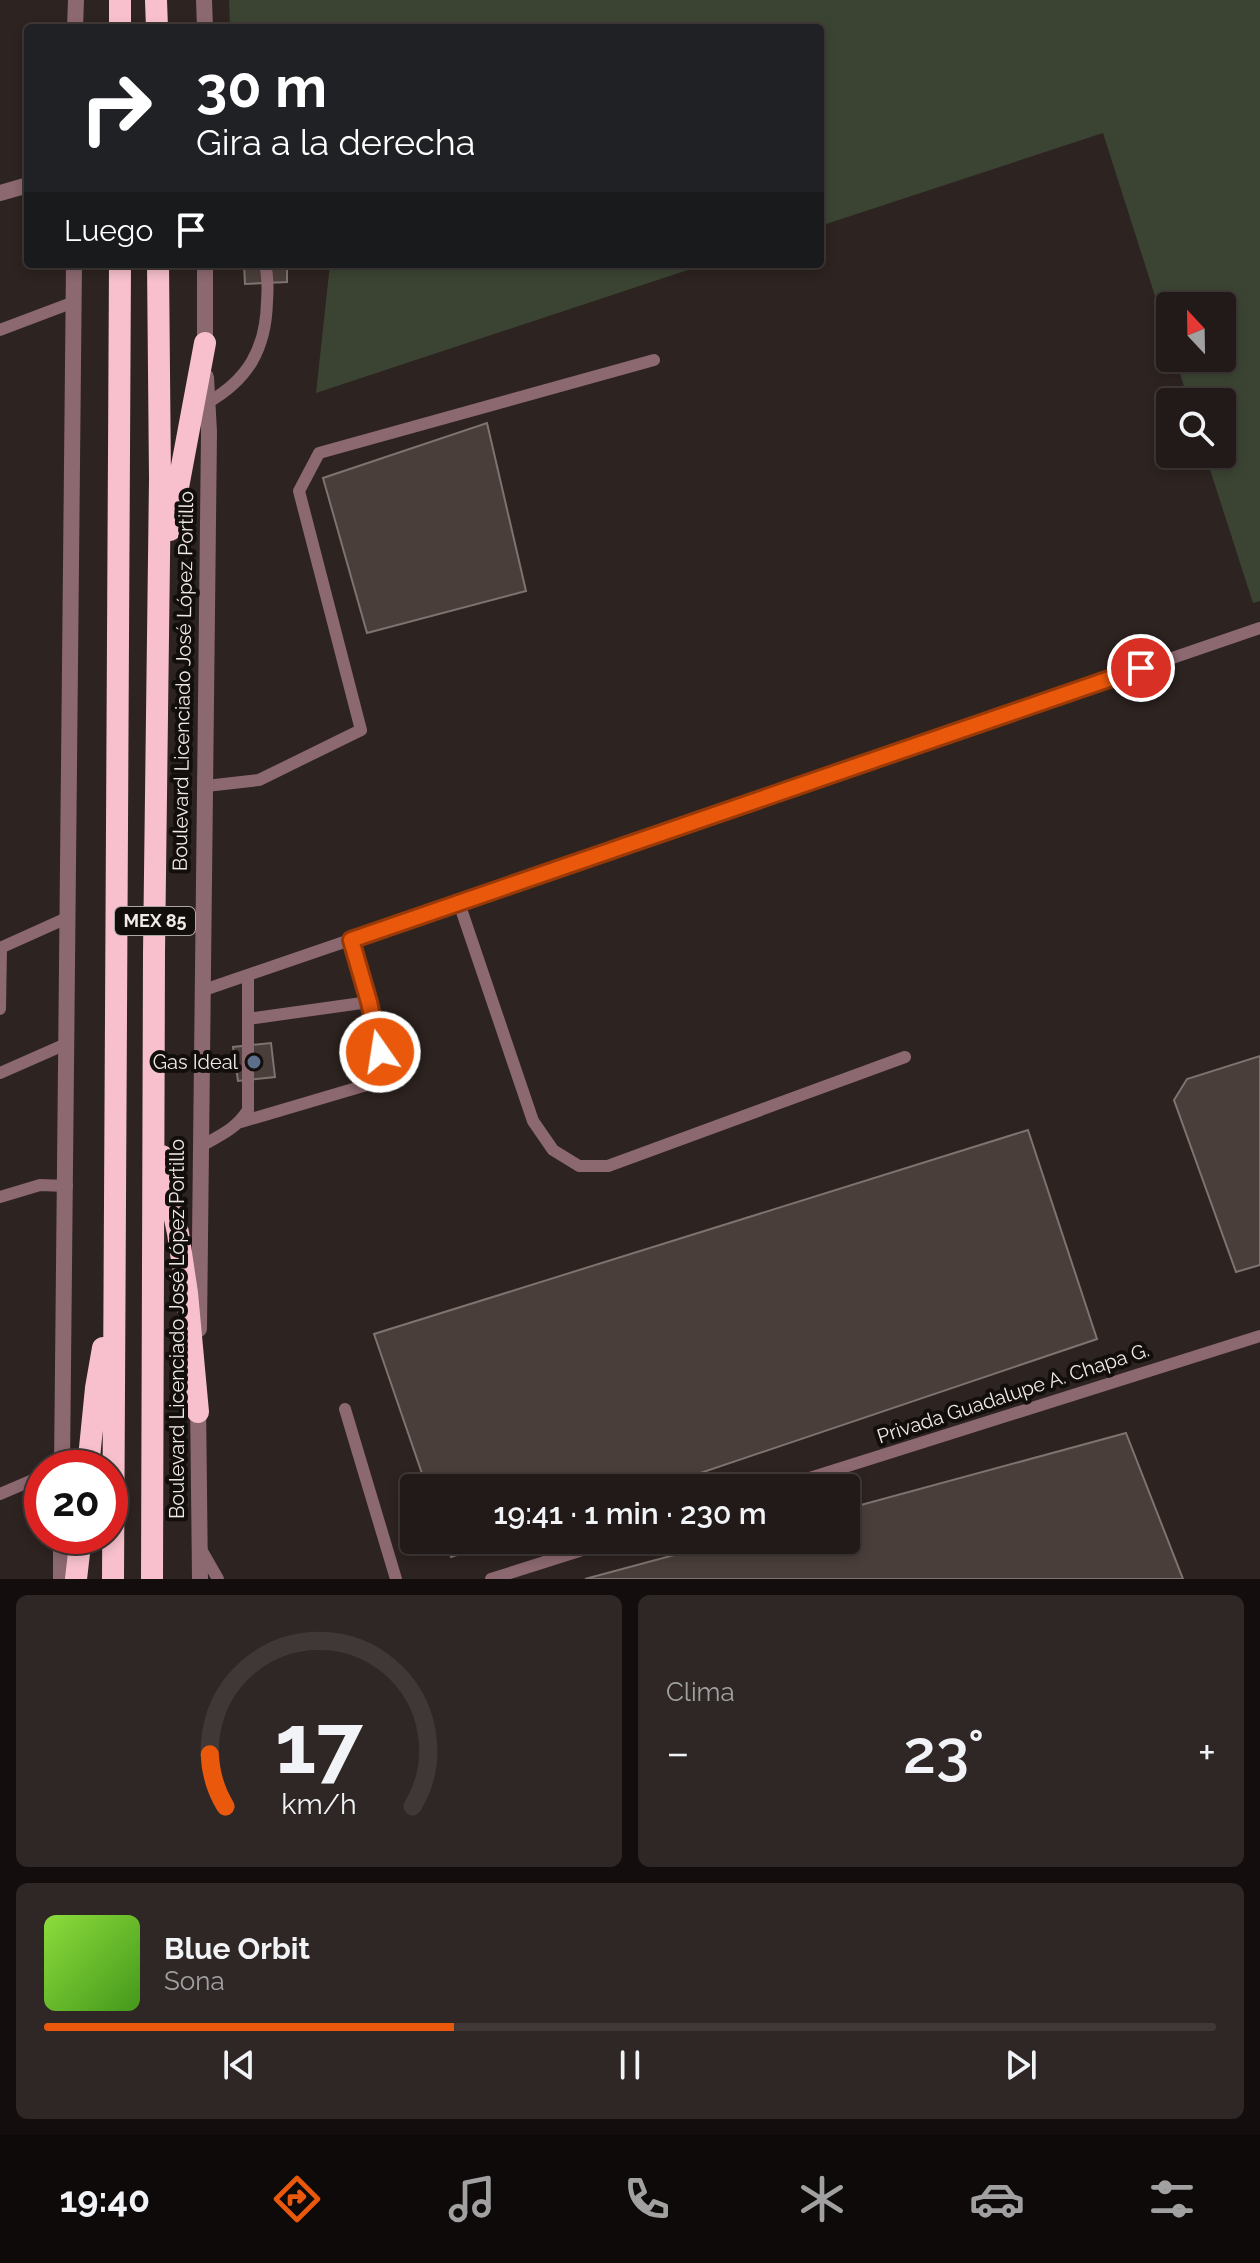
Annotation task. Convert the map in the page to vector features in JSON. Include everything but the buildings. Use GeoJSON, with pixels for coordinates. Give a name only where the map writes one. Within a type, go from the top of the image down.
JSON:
{"type":"FeatureCollection","features":[{"type":"Feature","properties":{"kind":"highway"},"geometry":{"type":"LineString","coordinates":[[120,0],[120,24]]}},
{"type":"Feature","properties":{"kind":"highway"},"geometry":{"type":"LineString","coordinates":[[156,0],[157,24]]}},
{"type":"Feature","properties":{"kind":"highway","name":"MEX 85"},"geometry":{"type":"LineString","coordinates":[[113,1579],[120,268]]}},
{"type":"Feature","properties":{"kind":"highway","name":"Boulevard Licenciado José López Portillo"},"geometry":{"type":"LineString","coordinates":[[152,1579],[159,586],[158,268]]}},
{"type":"Feature","properties":{"kind":"highway"},"geometry":{"type":"LineString","coordinates":[[159,586],[205,343]]}},
{"type":"Feature","properties":{"kind":"highway"},"geometry":{"type":"LineString","coordinates":[[153,1113],[187,1293],[198,1412]]}},
{"type":"Feature","properties":{"kind":"highway"},"geometry":{"type":"LineString","coordinates":[[90,1450],[98,1372],[113,1312]]}},
{"type":"Feature","properties":{"kind":"highway"},"geometry":{"type":"LineString","coordinates":[[76,1579],[79,1554]]}},
{"type":"Feature","properties":{"kind":"street"},"geometry":{"type":"LineString","coordinates":[[75,24],[76,0]]}},
{"type":"Feature","properties":{"kind":"street"},"geometry":{"type":"LineString","coordinates":[[204,0],[205,24]]}},
{"type":"Feature","properties":{"kind":"street"},"geometry":{"type":"LineString","coordinates":[[0,193],[24,186]]}},
{"type":"Feature","properties":{"kind":"street"},"geometry":{"type":"LineString","coordinates":[[62,1450],[74,268]]}},
{"type":"Feature","properties":{"kind":"street","name":"Boulevard Licenciado José López Portillo"},"geometry":{"type":"LineString","coordinates":[[200,1579],[198,1412],[209,447],[205,268]]}},
{"type":"Feature","properties":{"kind":"street"},"geometry":{"type":"LineString","coordinates":[[61,1554],[61,1579]]}},
{"type":"Feature","properties":{"kind":"lane"},"geometry":{"type":"LineString","coordinates":[[207,403],[237,382],[257,352],[267,319],[266,268]]}},
{"type":"Feature","properties":{"kind":"lane"},"geometry":{"type":"LineString","coordinates":[[0,330],[74,302]]}},
{"type":"Feature","properties":{"kind":"lane"},"geometry":{"type":"LineString","coordinates":[[206,786],[259,780],[361,730],[299,491],[319,453],[654,360]]}},
{"type":"Feature","properties":{"kind":"lane"},"geometry":{"type":"LineString","coordinates":[[204,990],[1260,628]]}},
{"type":"Feature","properties":{"kind":"lane"},"geometry":{"type":"LineString","coordinates":[[459,903],[533,1121],[553,1150],[579,1166],[608,1166],[905,1057]]}},
{"type":"Feature","properties":{"kind":"lane"},"geometry":{"type":"LineString","coordinates":[[0,1009],[1,948],[69,917]]}},
{"type":"Feature","properties":{"kind":"lane"},"geometry":{"type":"LineString","coordinates":[[203,1145],[241,1122],[370,1084],[380,1052],[351,940]]}},
{"type":"Feature","properties":{"kind":"lane"},"geometry":{"type":"LineString","coordinates":[[241,1122],[248,1110],[248,975]]}},
{"type":"Feature","properties":{"kind":"lane"},"geometry":{"type":"LineString","coordinates":[[248,1019],[369,1002]]}},
{"type":"Feature","properties":{"kind":"lane"},"geometry":{"type":"LineString","coordinates":[[0,1073],[66,1044]]}},
{"type":"Feature","properties":{"kind":"lane"},"geometry":{"type":"LineString","coordinates":[[0,1197],[40,1185],[67,1186]]}},
{"type":"Feature","properties":{"kind":"lane","name":"Privada Guadalupe A. Chapa G."},"geometry":{"type":"LineString","coordinates":[[822,1474],[1260,1336]]}},
{"type":"Feature","properties":{"kind":"lane"},"geometry":{"type":"LineString","coordinates":[[345,1409],[396,1579]]}},
{"type":"Feature","properties":{"kind":"lane"},"geometry":{"type":"LineString","coordinates":[[0,1494],[24,1484]]}},
{"type":"Feature","properties":{"kind":"lane"},"geometry":{"type":"LineString","coordinates":[[200,1547],[218,1579]]}},
{"type":"Feature","properties":{"kind":"lane"},"geometry":{"type":"LineString","coordinates":[[491,1579],[570,1554]]}},
{"type":"Feature","properties":{"kind":"green space"},"geometry":{"type":"Polygon","coordinates":[[[229,0],[1260,0],[1260,601],[1253,603],[1210,468],[1236,468],[1236,388],[1185,388],[1179,372],[1236,372],[1236,292],[1156,292],[1156,299],[1103,133],[824,225],[824,24],[230,24],[229,0]]]}},
{"type":"Feature","properties":{"kind":"green space"},"geometry":{"type":"Polygon","coordinates":[[[330,268],[694,268],[316,393],[330,268]]]}},
{"type":"Feature","properties":{"kind":"place","name":"Gas Ideal"},"geometry":{"type":"Point","coordinates":[254,1062]}},
{"type":"Feature","properties":{"kind":"route"},"geometry":{"type":"LineString","coordinates":[[380,1052],[351,940],[1141,668]]}}]}
